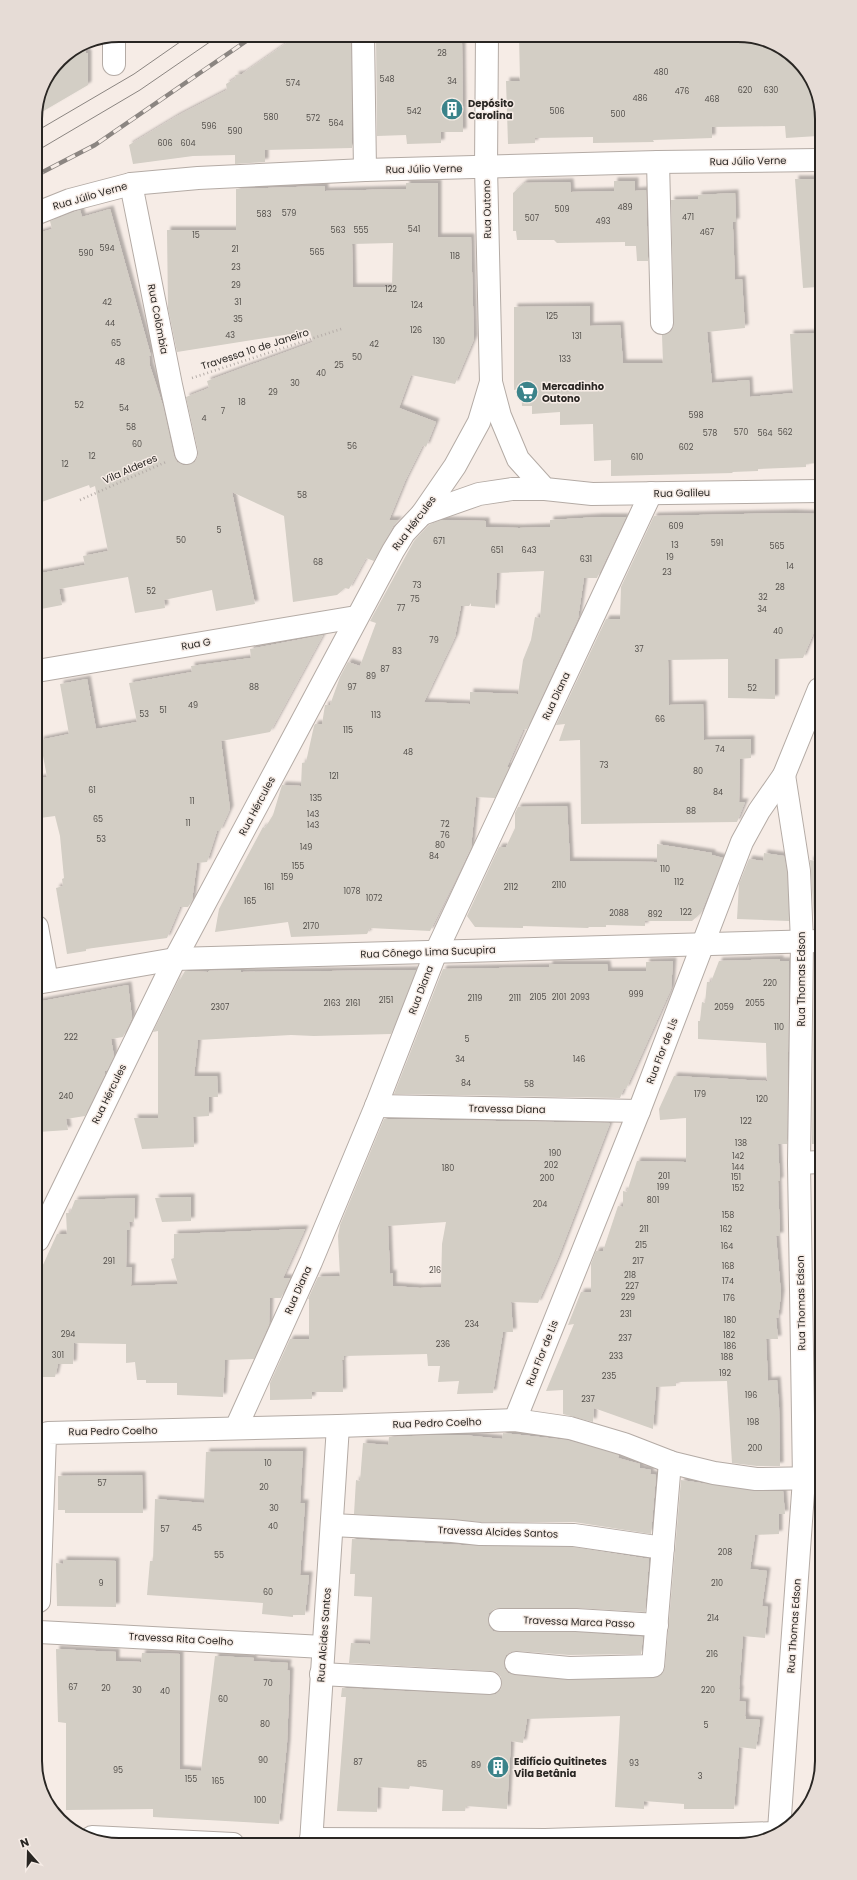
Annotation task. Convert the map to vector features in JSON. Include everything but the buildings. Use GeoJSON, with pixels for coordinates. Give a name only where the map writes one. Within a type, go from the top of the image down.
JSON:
{"type":"FeatureCollection","features":[{"type":"Feature","properties":{"kind":"street"},"geometry":{"type":"LineString","coordinates":[[114,42],[114,64]]}},
{"type":"Feature","properties":{"kind":"street"},"geometry":{"type":"LineString","coordinates":[[363,42],[365,170]]}},
{"type":"Feature","properties":{"kind":"street","name":"Rua Outono"},"geometry":{"type":"LineString","coordinates":[[487,42],[486,167],[491,382]]}},
{"type":"Feature","properties":{"kind":"street","name":"Rua Júlio Verne"},"geometry":{"type":"LineString","coordinates":[[42,211],[70,200],[131,184],[198,178],[365,170],[658,162],[815,160]]}},
{"type":"Feature","properties":{"kind":"street"},"geometry":{"type":"LineString","coordinates":[[658,162],[662,323]]}},
{"type":"Feature","properties":{"kind":"street","name":"Rua Colômbia"},"geometry":{"type":"LineString","coordinates":[[131,184],[186,453]]}},
{"type":"Feature","properties":{"kind":"street"},"geometry":{"type":"LineString","coordinates":[[491,382],[500,416],[518,460],[546,489]]}},
{"type":"Feature","properties":{"kind":"street","name":"Rua Hércules"},"geometry":{"type":"LineString","coordinates":[[42,1232],[175,959],[356,617],[404,533],[422,514],[467,445],[479,422],[491,382]]}},
{"type":"Feature","properties":{"kind":"street","name":"Rua Galileu"},"geometry":{"type":"LineString","coordinates":[[422,514],[479,494],[512,489],[546,489],[592,494],[815,491]]}},
{"type":"Feature","properties":{"kind":"street","name":"Rua Diana"},"geometry":{"type":"LineString","coordinates":[[236,1428],[311,1262],[376,1106],[436,952],[651,494]]}},
{"type":"Feature","properties":{"kind":"street","name":"Rua G"},"geometry":{"type":"LineString","coordinates":[[42,670],[356,617]]}},
{"type":"Feature","properties":{"kind":"street","name":"Rua Flor de Lis"},"geometry":{"type":"LineString","coordinates":[[515,1420],[639,1111],[742,842],[759,811],[784,775],[815,699]]}},
{"type":"Feature","properties":{"kind":"street","name":"Rua Thomas Edson"},"geometry":{"type":"LineString","coordinates":[[779,1826],[813,1478],[799,1163],[811,942],[784,775]]}},
{"type":"Feature","properties":{"kind":"street","name":"Rua Cônego Lima Sucupira"},"geometry":{"type":"LineString","coordinates":[[42,982],[175,959],[811,942]]}},
{"type":"Feature","properties":{"kind":"street","name":"Travessa Diana"},"geometry":{"type":"LineString","coordinates":[[376,1106],[639,1111]]}},
{"type":"Feature","properties":{"kind":"street"},"geometry":{"type":"LineString","coordinates":[[799,1163],[815,1162]]}},
{"type":"Feature","properties":{"kind":"street","name":"Rua Pedro Coelho"},"geometry":{"type":"LineString","coordinates":[[42,1529],[46,1434],[48,1433],[515,1420],[570,1428],[624,1444],[670,1462],[714,1473],[756,1479],[813,1478]]}},
{"type":"Feature","properties":{"kind":"street","name":"Rua Alcides Santos"},"geometry":{"type":"LineString","coordinates":[[311,1838],[338,1426]]}},
{"type":"Feature","properties":{"kind":"street"},"geometry":{"type":"LineString","coordinates":[[516,1663],[568,1668],[653,1666],[670,1462]]}},
{"type":"Feature","properties":{"kind":"street","name":"Travessa Alcides Santos"},"geometry":{"type":"LineString","coordinates":[[332,1525],[452,1531],[480,1534],[574,1535],[663,1548]]}},
{"type":"Feature","properties":{"kind":"street","name":"Travessa Marca Passo"},"geometry":{"type":"LineString","coordinates":[[500,1620],[576,1620],[657,1625]]}},
{"type":"Feature","properties":{"kind":"street","name":"Travessa Rita Coelho"},"geometry":{"type":"LineString","coordinates":[[42,1632],[323,1647]]}},
{"type":"Feature","properties":{"kind":"street"},"geometry":{"type":"LineString","coordinates":[[321,1674],[490,1683]]}},
{"type":"Feature","properties":{"kind":"street"},"geometry":{"type":"LineString","coordinates":[[622,1838],[767,1832]]}},
{"type":"Feature","properties":{"kind":"path","name":"Travessa 10 de Janeiro"},"geometry":{"type":"LineString","coordinates":[[171,385],[344,328]]}},
{"type":"Feature","properties":{"kind":"path","name":"Vila Alderes"},"geometry":{"type":"LineString","coordinates":[[80,500],[186,453]]}},
{"type":"Feature","properties":{"kind":"tram line"},"geometry":{"type":"LineString","coordinates":[[42,128],[134,74],[180,42]]}},
{"type":"Feature","properties":{"kind":"tram line"},"geometry":{"type":"LineString","coordinates":[[42,148],[140,90],[210,42]]}},
{"type":"Feature","properties":{"kind":"railway"},"geometry":{"type":"LineString","coordinates":[[42,172],[95,145],[245,42]]}},
{"type":"Feature","properties":{"kind":"place","name":"Depósito Carolina"},"geometry":{"type":"Point","coordinates":[452,109]}},
{"type":"Feature","properties":{"kind":"place","name":"Mercadinho Outono"},"geometry":{"type":"Point","coordinates":[527,392]}},
{"type":"Feature","properties":{"kind":"place","name":"Edifício Quitinetes Vila Betânia"},"geometry":{"type":"Point","coordinates":[498,1767]}}]}
